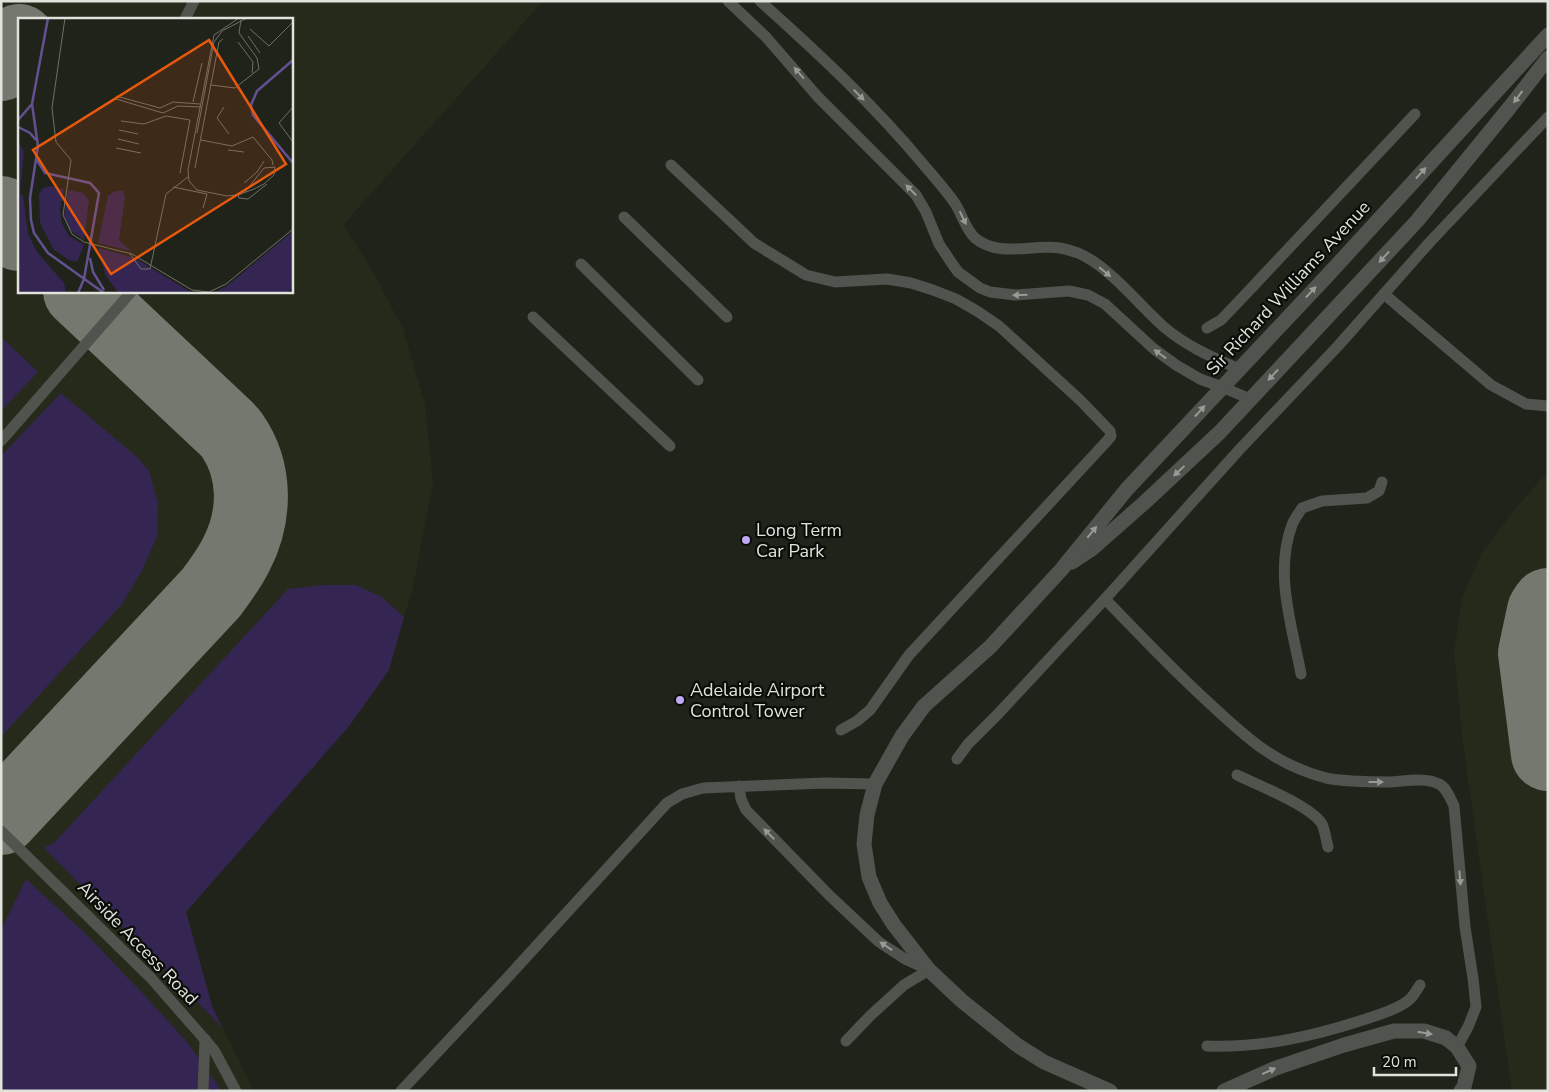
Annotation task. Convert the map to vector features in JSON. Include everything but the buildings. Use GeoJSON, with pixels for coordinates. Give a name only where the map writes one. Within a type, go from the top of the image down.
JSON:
{"type":"FeatureCollection","features":[{"type":"Feature","properties":{"kind":"street","name":"Sir Richard Williams Avenue"},"geometry":{"type":"LineString","coordinates":[[1110,1091],[1044,1062],[1017,1045],[962,1001],[929,970],[894,925],[880,903],[869,877],[864,844],[867,815],[875,784],[902,736],[924,706],[990,647],[1061,570],[1127,489],[1548,36]]}},
{"type":"Feature","properties":{"kind":"street","name":"Sir Richard Williams Avenue"},"geometry":{"type":"LineString","coordinates":[[1061,570],[1094,548],[1220,432],[1418,221],[1548,58]]}},
{"type":"Feature","properties":{"kind":"street"},"geometry":{"type":"LineString","coordinates":[[1224,1091],[1276,1068],[1344,1045],[1394,1031],[1424,1031],[1446,1038],[1457,1047],[1469,1066],[1464,1087],[1461,1091]]}},
{"type":"Feature","properties":{"kind":"lane"},"geometry":{"type":"LineString","coordinates":[[186,18],[194,1]]}},
{"type":"Feature","properties":{"kind":"lane"},"geometry":{"type":"LineString","coordinates":[[728,1],[766,37],[818,96],[916,195],[926,212],[939,244],[958,272],[980,288],[1001,294],[1023,295],[1069,292],[1088,295],[1105,304],[1154,349],[1176,365],[1200,379],[1250,399]]}},
{"type":"Feature","properties":{"kind":"lane"},"geometry":{"type":"LineString","coordinates":[[760,1],[890,126],[955,203],[973,236],[984,244],[996,248],[1060,248],[1079,254],[1115,280],[1147,312],[1186,344],[1239,369]]}},
{"type":"Feature","properties":{"kind":"lane"},"geometry":{"type":"LineString","coordinates":[[1207,328],[1221,320],[1415,114]]}},
{"type":"Feature","properties":{"kind":"lane"},"geometry":{"type":"LineString","coordinates":[[957,759],[968,744],[1105,599],[1239,450],[1338,346],[1429,243],[1548,117]]}},
{"type":"Feature","properties":{"kind":"lane"},"geometry":{"type":"LineString","coordinates":[[671,165],[754,242],[806,275],[835,282],[887,279],[911,283],[956,299],[977,311],[998,326],[1080,400],[1110,431],[1111,436],[1107,441],[909,655],[870,710],[842,730]]}},
{"type":"Feature","properties":{"kind":"lane"},"geometry":{"type":"LineString","coordinates":[[624,217],[727,317]]}},
{"type":"Feature","properties":{"kind":"lane"},"geometry":{"type":"LineString","coordinates":[[581,264],[698,380]]}},
{"type":"Feature","properties":{"kind":"lane"},"geometry":{"type":"LineString","coordinates":[[1,441],[131,292]]}},
{"type":"Feature","properties":{"kind":"lane"},"geometry":{"type":"LineString","coordinates":[[1384,294],[1491,385],[1526,404],[1548,406]]}},
{"type":"Feature","properties":{"kind":"lane"},"geometry":{"type":"LineString","coordinates":[[533,317],[670,446]]}},
{"type":"Feature","properties":{"kind":"lane"},"geometry":{"type":"LineString","coordinates":[[1301,674],[1285,591],[1284,571],[1293,523],[1302,508],[1322,502],[1367,498],[1379,491],[1382,482]]}},
{"type":"Feature","properties":{"kind":"lane"},"geometry":{"type":"LineString","coordinates":[[1105,599],[1169,666],[1252,742],[1279,760],[1328,778],[1366,782],[1425,780],[1439,784],[1447,792],[1454,806],[1465,926],[1476,1007],[1457,1047]]}},
{"type":"Feature","properties":{"kind":"lane"},"geometry":{"type":"LineString","coordinates":[[1237,775],[1290,800],[1314,815],[1323,825],[1328,847]]}},
{"type":"Feature","properties":{"kind":"lane"},"geometry":{"type":"LineString","coordinates":[[401,1091],[667,803],[682,794],[703,788],[825,783],[875,784]]}},
{"type":"Feature","properties":{"kind":"lane"},"geometry":{"type":"LineString","coordinates":[[739,786],[741,800],[746,810],[830,896],[880,942],[905,959],[929,970]]}},
{"type":"Feature","properties":{"kind":"lane","name":"Airside Access Road"},"geometry":{"type":"LineString","coordinates":[[1,831],[151,978],[214,1050],[236,1091]]}},
{"type":"Feature","properties":{"kind":"lane"},"geometry":{"type":"LineString","coordinates":[[846,1040],[904,985],[929,970]]}},
{"type":"Feature","properties":{"kind":"lane"},"geometry":{"type":"LineString","coordinates":[[1207,1046],[1244,1046],[1282,1041],[1332,1030],[1387,1012],[1411,999],[1420,985]]}},
{"type":"Feature","properties":{"kind":"lane"},"geometry":{"type":"LineString","coordinates":[[203,1091],[205,1039]]}},
{"type":"Feature","properties":{"kind":"shaded area"},"geometry":{"type":"Polygon","coordinates":[[[1,1],[543,1],[343,225],[374,273],[403,329],[425,405],[433,483],[413,587],[389,670],[350,725],[186,912],[212,1006],[254,1091],[1,1091],[1,1]]]}},
{"type":"Feature","properties":{"kind":"shaded area"},"geometry":{"type":"Polygon","coordinates":[[[1,337],[38,372],[1,411],[1,337]]]}},
{"type":"Feature","properties":{"kind":"shaded area"},"geometry":{"type":"Polygon","coordinates":[[[61,393],[137,457],[149,471],[158,503],[157,536],[143,569],[122,604],[1,737],[1,456],[61,393]]]}},
{"type":"Feature","properties":{"kind":"shaded area"},"geometry":{"type":"Polygon","coordinates":[[[1548,475],[1548,1091],[1512,1091],[1463,743],[1454,652],[1462,599],[1482,552],[1515,509],[1541,479],[1548,475]]]}},
{"type":"Feature","properties":{"kind":"shaded area"},"geometry":{"type":"Polygon","coordinates":[[[323,585],[356,585],[382,597],[404,617],[389,670],[350,725],[186,912],[212,1006],[222,1027],[44,848],[54,843],[288,589],[323,585]]]}},
{"type":"Feature","properties":{"kind":"shaded area"},"geometry":{"type":"Polygon","coordinates":[[[26,879],[87,935],[147,998],[186,1041],[222,1091],[1,1091],[1,930],[26,879]]]}},
{"type":"Feature","properties":{"kind":"taxiway"},"geometry":{"type":"LineString","coordinates":[[1,64],[18,42]]}},
{"type":"Feature","properties":{"kind":"taxiway"},"geometry":{"type":"LineString","coordinates":[[1,213],[9,225],[18,233]]}},
{"type":"Feature","properties":{"kind":"taxiway"},"geometry":{"type":"LineString","coordinates":[[1,818],[211,593],[236,555],[243,540],[250,510],[250,479],[240,449],[232,435],[81,292]]}},
{"type":"Feature","properties":{"kind":"taxiway"},"geometry":{"type":"LineString","coordinates":[[1548,605],[1544,611],[1535,653],[1548,754]]}},
{"type":"Feature","properties":{"kind":"place","name":"Long Term Car Park"},"geometry":{"type":"Point","coordinates":[746,540]}},
{"type":"Feature","properties":{"kind":"place","name":"Adelaide Airport Control Tower"},"geometry":{"type":"Point","coordinates":[680,700]}}]}
